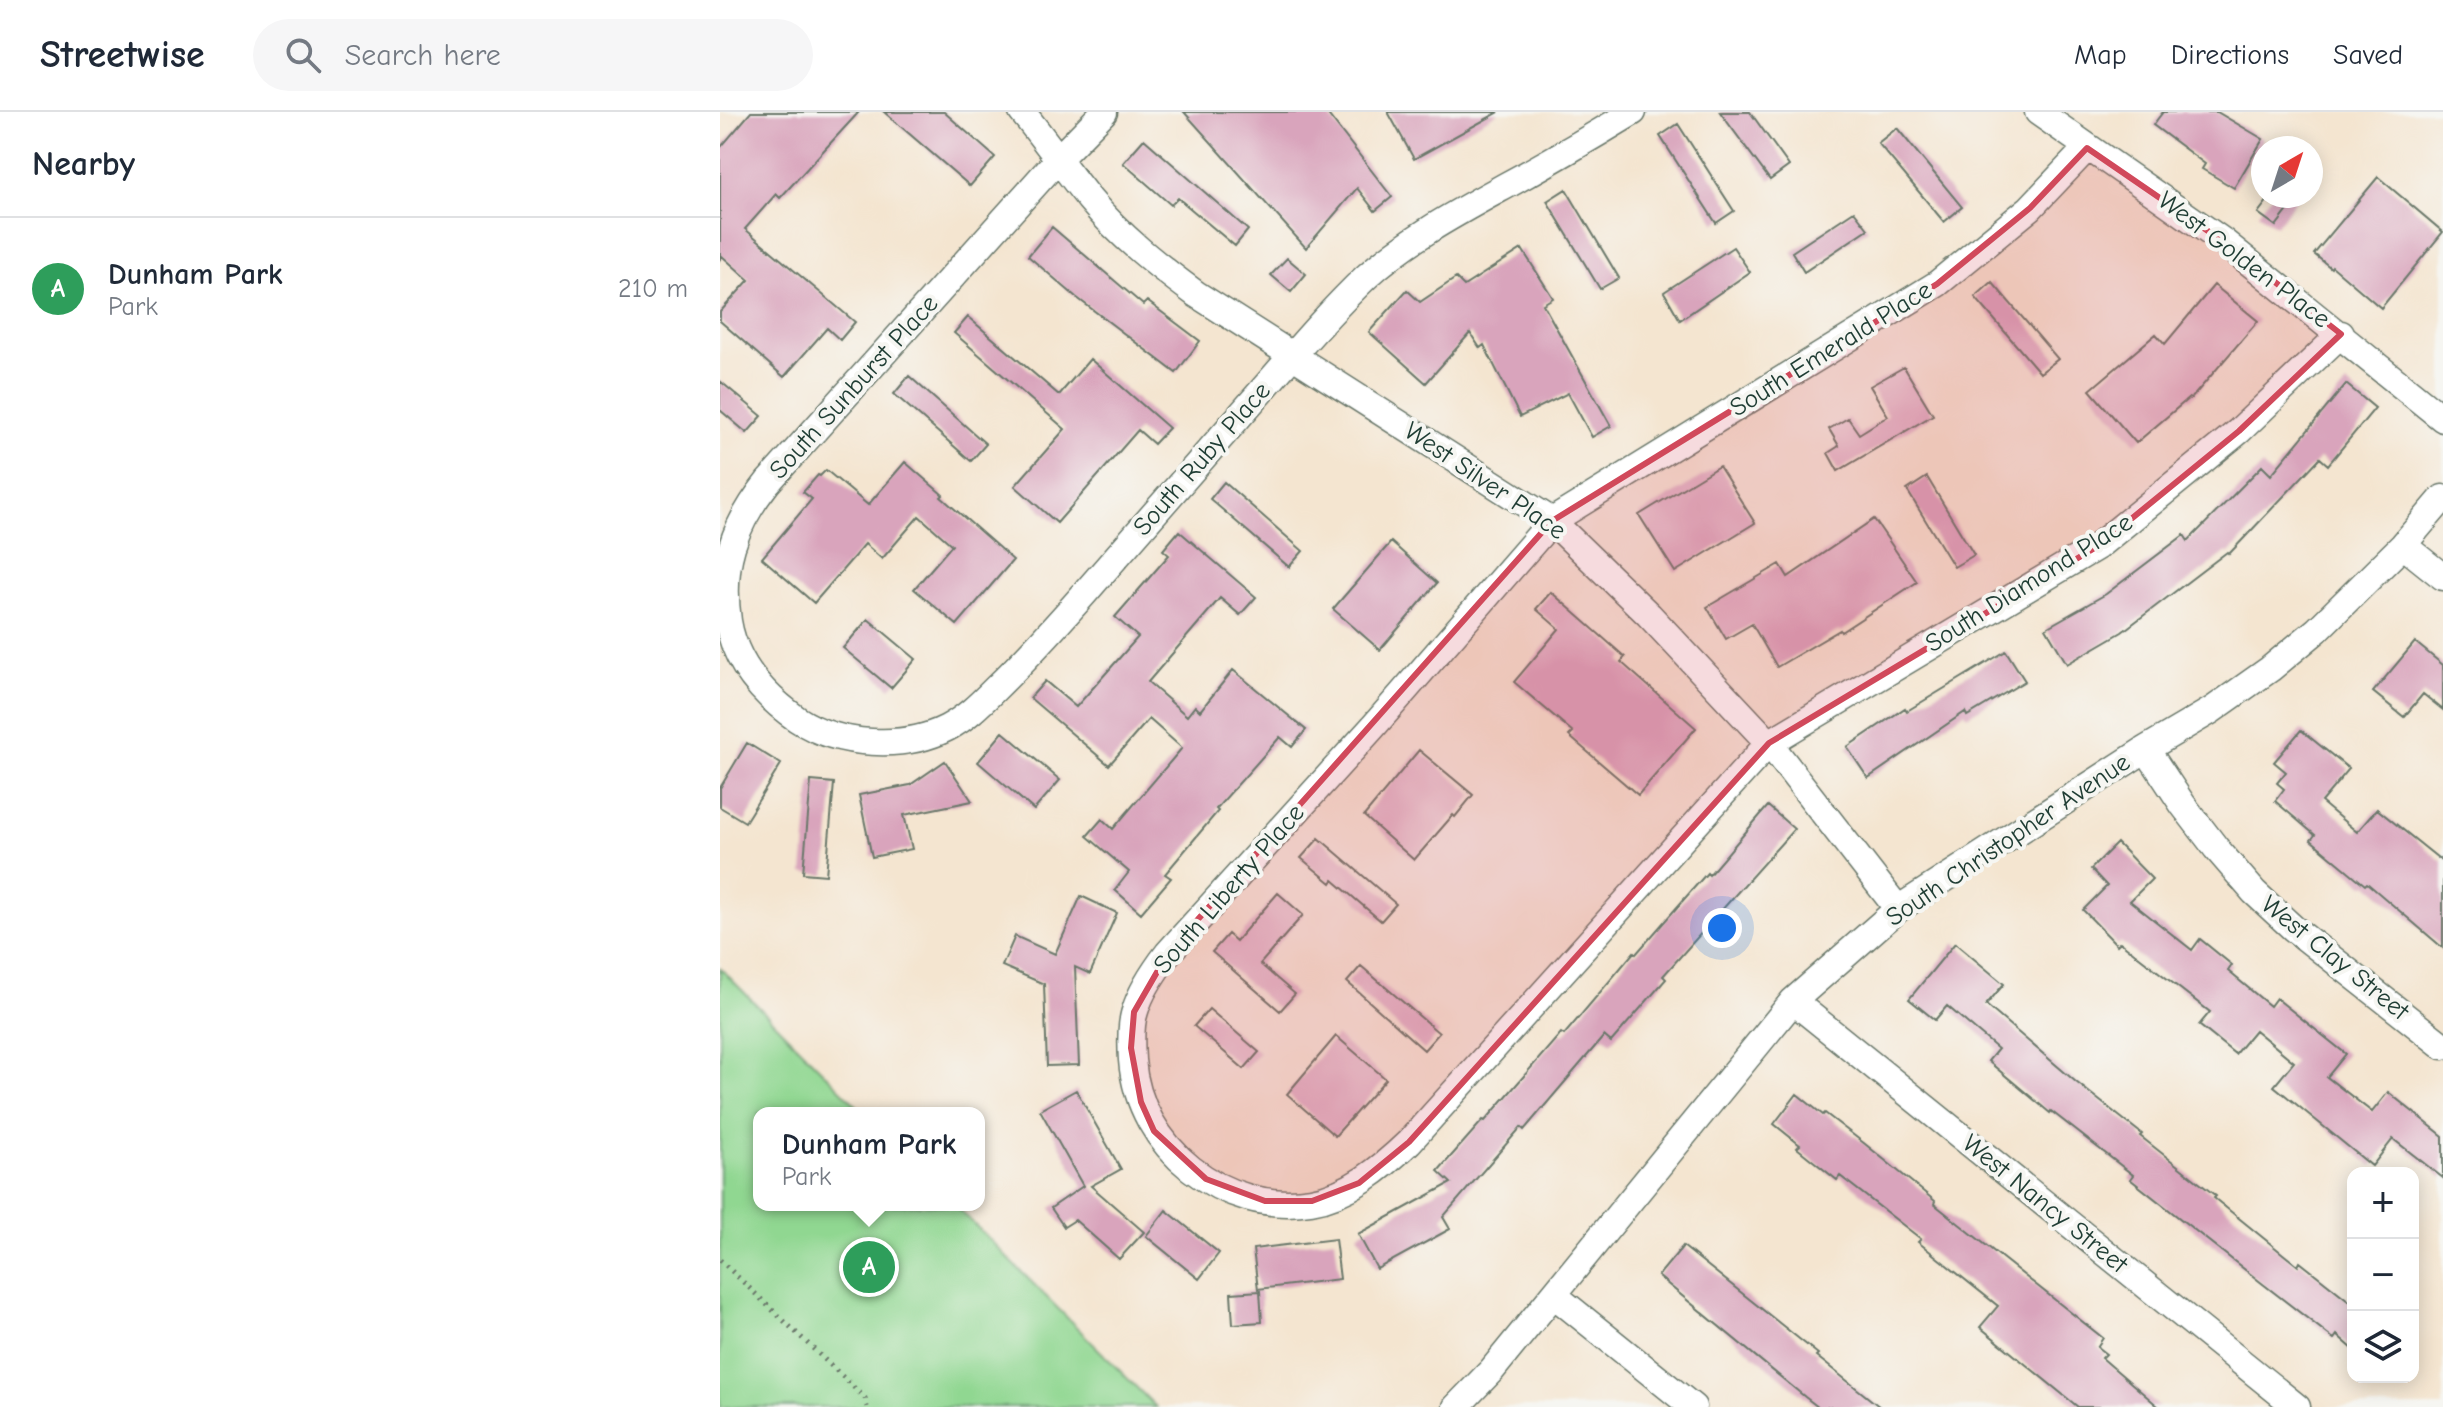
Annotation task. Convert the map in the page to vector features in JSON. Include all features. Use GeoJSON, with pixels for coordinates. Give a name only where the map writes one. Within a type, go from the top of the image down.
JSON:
{"type":"FeatureCollection","features":[{"type":"Feature","properties":{"kind":"street","name":"West Silver Place"},"geometry":{"type":"LineString","coordinates":[[1022,112],[1089,199],[1158,267],[1552,521],[1649,615],[1769,743],[1898,909]]}},
{"type":"Feature","properties":{"kind":"street","name":"South Sunburst Place"},"geometry":{"type":"LineString","coordinates":[[773,702],[746,669],[728,624],[726,568],[733,539],[749,507],[1059,158],[1104,112]]}},
{"type":"Feature","properties":{"kind":"street","name":"South Ruby Place"},"geometry":{"type":"LineString","coordinates":[[773,702],[809,727],[863,742],[897,742],[921,737],[966,717],[1031,655],[1293,355],[1367,276],[1458,213],[1633,112]]}},
{"type":"Feature","properties":{"kind":"street","name":"West Golden Place"},"geometry":{"type":"LineString","coordinates":[[2038,112],[2224,242],[2443,419]]}},
{"type":"Feature","properties":{"kind":"street","name":"South Emerald Place"},"geometry":{"type":"LineString","coordinates":[[1552,521],[1937,284],[2030,208],[2087,148]]}},
{"type":"Feature","properties":{"kind":"street","name":"South Diamond Place"},"geometry":{"type":"LineString","coordinates":[[1769,743],[2098,546],[2239,431],[2341,334]]}},
{"type":"Feature","properties":{"kind":"street","name":"South Christopher Avenue"},"geometry":{"type":"LineString","coordinates":[[1456,1407],[1492,1370],[1793,1001],[1898,909],[2212,710],[2270,669],[2317,630],[2403,545],[2443,498]]}},
{"type":"Feature","properties":{"kind":"street","name":"South Liberty Place"},"geometry":{"type":"LineString","coordinates":[[1552,521],[1373,727],[1168,953],[1152,975],[1134,1012],[1131,1048],[1133,1073],[1154,1131],[1177,1159],[1234,1193],[1265,1201],[1312,1201],[1359,1183],[1409,1142],[1769,743]]}},
{"type":"Feature","properties":{"kind":"street"},"geometry":{"type":"LineString","coordinates":[[2403,545],[2443,577]]}},
{"type":"Feature","properties":{"kind":"street","name":"West Clay Street"},"geometry":{"type":"LineString","coordinates":[[2146,749],[2191,816],[2254,892],[2293,928],[2443,1046]]}},
{"type":"Feature","properties":{"kind":"street","name":"West Nancy Street"},"geometry":{"type":"LineString","coordinates":[[1793,1001],[2297,1407]]}},
{"type":"Feature","properties":{"kind":"street"},"geometry":{"type":"LineString","coordinates":[[1554,1295],[1693,1407]]}},
{"type":"Feature","properties":{"kind":"path"},"geometry":{"type":"LineString","coordinates":[[720,1260],[865,1398],[867,1407]]}},
{"type":"Feature","properties":{"kind":"highlighted area"},"geometry":{"type":"Polygon","coordinates":[[[2087,148],[2224,242],[2341,334],[2239,431],[2098,546],[1769,743],[1409,1142],[1359,1183],[1312,1201],[1265,1201],[1206,1179],[1154,1131],[1141,1102],[1131,1048],[1134,1012],[1168,953],[1552,521],[1937,284],[2030,208],[2087,148]]]}},
{"type":"Feature","properties":{"kind":"green space"},"geometry":{"type":"Polygon","coordinates":[[[720,968],[858,1107],[753,1107],[753,1211],[961,1211],[1156,1407],[720,1407],[720,968]]]}},
{"type":"Feature","properties":{"kind":"building"},"geometry":{"type":"Polygon","coordinates":[[[751,112],[859,112],[780,198],[776,194],[745,229],[855,322],[840,340],[827,328],[784,377],[720,321],[720,312],[749,280],[722,256],[720,259],[720,148],[751,112]]]}},
{"type":"Feature","properties":{"kind":"building"},"geometry":{"type":"Polygon","coordinates":[[[884,112],[944,112],[995,157],[970,186],[884,112]]]}},
{"type":"Feature","properties":{"kind":"building"},"geometry":{"type":"Polygon","coordinates":[[[1184,112],[1326,112],[1392,197],[1375,211],[1357,188],[1306,248],[1184,112]]]}},
{"type":"Feature","properties":{"kind":"building"},"geometry":{"type":"Polygon","coordinates":[[[1388,112],[1499,112],[1414,159],[1388,112]]]}},
{"type":"Feature","properties":{"kind":"building"},"geometry":{"type":"Polygon","coordinates":[[[1720,112],[1750,112],[1789,166],[1770,180],[1720,112]]]}},
{"type":"Feature","properties":{"kind":"building"},"geometry":{"type":"Polygon","coordinates":[[[2163,112],[2217,112],[2258,136],[2251,136],[2251,159],[2234,188],[2202,169],[2205,164],[2153,125],[2163,112]]]}},
{"type":"Feature","properties":{"kind":"building"},"geometry":{"type":"Polygon","coordinates":[[[1678,124],[1734,211],[1716,223],[1660,136],[1678,124]]]}},
{"type":"Feature","properties":{"kind":"building"},"geometry":{"type":"Polygon","coordinates":[[[1897,128],[1962,207],[1944,222],[1878,143],[1897,128]]]}},
{"type":"Feature","properties":{"kind":"building"},"geometry":{"type":"Polygon","coordinates":[[[1144,139],[1248,230],[1235,246],[1178,198],[1171,205],[1123,163],[1144,139]]]}},
{"type":"Feature","properties":{"kind":"building"},"geometry":{"type":"Polygon","coordinates":[[[2378,177],[2443,232],[2381,308],[2314,254],[2378,177]]]}},
{"type":"Feature","properties":{"kind":"building"},"geometry":{"type":"Polygon","coordinates":[[[1566,189],[1619,278],[1600,289],[1547,201],[1566,189]]]}},
{"type":"Feature","properties":{"kind":"building"},"geometry":{"type":"Polygon","coordinates":[[[2262,208],[2290,208],[2276,226],[2258,213],[2262,208]]]}},
{"type":"Feature","properties":{"kind":"building"},"geometry":{"type":"Polygon","coordinates":[[[1854,211],[1868,229],[1804,272],[1792,252],[1854,211]]]}},
{"type":"Feature","properties":{"kind":"building"},"geometry":{"type":"Polygon","coordinates":[[[1052,227],[1143,305],[1147,301],[1200,341],[1176,373],[1028,256],[1052,227]]]}},
{"type":"Feature","properties":{"kind":"building"},"geometry":{"type":"Polygon","coordinates":[[[1733,247],[1750,272],[1680,320],[1664,292],[1733,247]]]}},
{"type":"Feature","properties":{"kind":"building"},"geometry":{"type":"Polygon","coordinates":[[[1522,249],[1553,298],[1543,304],[1611,426],[1592,437],[1568,393],[1520,417],[1484,345],[1480,348],[1470,333],[1426,383],[1369,332],[1407,290],[1420,302],[1456,278],[1464,286],[1522,249]]]}},
{"type":"Feature","properties":{"kind":"building"},"geometry":{"type":"Polygon","coordinates":[[[1287,258],[1306,274],[1291,292],[1271,275],[1287,258]]]}},
{"type":"Feature","properties":{"kind":"building"},"geometry":{"type":"Polygon","coordinates":[[[1992,282],[2058,359],[2040,373],[1975,297],[1992,282]]]}},
{"type":"Feature","properties":{"kind":"building"},"geometry":{"type":"Polygon","coordinates":[[[2214,285],[2258,321],[2191,399],[2136,443],[2090,390],[2156,334],[2165,344],[2214,285]]]}},
{"type":"Feature","properties":{"kind":"building"},"geometry":{"type":"Polygon","coordinates":[[[968,317],[1059,395],[1090,359],[1169,428],[1154,444],[1138,430],[1057,523],[1015,486],[1065,429],[954,333],[968,317]]]}},
{"type":"Feature","properties":{"kind":"building"},"geometry":{"type":"Polygon","coordinates":[[[1904,367],[1933,415],[1838,471],[1828,453],[1839,446],[1829,429],[1848,418],[1859,434],[1888,416],[1870,386],[1904,367]]]}},
{"type":"Feature","properties":{"kind":"building"},"geometry":{"type":"Polygon","coordinates":[[[909,376],[986,444],[971,461],[894,394],[909,376]]]}},
{"type":"Feature","properties":{"kind":"building"},"geometry":{"type":"Polygon","coordinates":[[[720,381],[762,416],[747,433],[720,410],[720,381]]]}},
{"type":"Feature","properties":{"kind":"building"},"geometry":{"type":"Polygon","coordinates":[[[2346,384],[2375,408],[2328,465],[2320,458],[2229,554],[2227,552],[2122,632],[2067,664],[2046,628],[2106,594],[2184,535],[2188,541],[2262,466],[2271,475],[2346,384]]]}},
{"type":"Feature","properties":{"kind":"building"},"geometry":{"type":"Polygon","coordinates":[[[905,462],[1013,560],[957,625],[914,589],[952,545],[919,516],[882,559],[865,544],[814,603],[762,558],[812,499],[803,492],[818,475],[826,470],[868,505],[905,462]]]}},
{"type":"Feature","properties":{"kind":"building"},"geometry":{"type":"Polygon","coordinates":[[[1719,466],[1755,523],[1675,572],[1639,515],[1719,466]]]}},
{"type":"Feature","properties":{"kind":"building"},"geometry":{"type":"Polygon","coordinates":[[[1927,477],[1974,555],[1954,567],[1907,490],[1927,477]]]}},
{"type":"Feature","properties":{"kind":"building"},"geometry":{"type":"Polygon","coordinates":[[[1224,482],[1303,551],[1289,567],[1210,499],[1224,482]]]}},
{"type":"Feature","properties":{"kind":"building"},"geometry":{"type":"Polygon","coordinates":[[[1874,519],[1917,582],[1841,632],[1777,667],[1752,624],[1726,639],[1707,607],[1780,564],[1788,577],[1874,519]]]}},
{"type":"Feature","properties":{"kind":"building"},"geometry":{"type":"Polygon","coordinates":[[[1179,531],[1256,597],[1240,615],[1220,598],[1148,682],[1187,716],[1195,706],[1200,711],[1233,670],[1306,730],[1292,747],[1280,737],[1216,809],[1218,811],[1165,874],[1171,878],[1141,913],[1115,890],[1129,872],[1087,836],[1102,819],[1113,829],[1182,748],[1149,719],[1109,765],[1030,698],[1045,681],[1076,707],[1138,637],[1115,617],[1169,555],[1163,550],[1179,531]]]}},
{"type":"Feature","properties":{"kind":"building"},"geometry":{"type":"Polygon","coordinates":[[[1391,542],[1437,583],[1380,650],[1333,609],[1391,542]]]}},
{"type":"Feature","properties":{"kind":"building"},"geometry":{"type":"Polygon","coordinates":[[[1551,592],[1625,657],[1621,662],[1696,728],[1638,795],[1569,736],[1573,732],[1514,682],[1559,629],[1536,609],[1551,592]]]}},
{"type":"Feature","properties":{"kind":"building"},"geometry":{"type":"Polygon","coordinates":[[[868,619],[916,659],[891,688],[843,648],[868,619]]]}},
{"type":"Feature","properties":{"kind":"building"},"geometry":{"type":"Polygon","coordinates":[[[2415,642],[2443,665],[2443,710],[2423,694],[2404,717],[2373,692],[2415,642]]]}},
{"type":"Feature","properties":{"kind":"building"},"geometry":{"type":"Polygon","coordinates":[[[2006,651],[2025,681],[1967,716],[1965,712],[1868,778],[1847,747],[1905,708],[1907,711],[2006,651]]]}},
{"type":"Feature","properties":{"kind":"building"},"geometry":{"type":"Polygon","coordinates":[[[2301,730],[2349,769],[2321,802],[2357,832],[2377,809],[2443,862],[2443,948],[2311,840],[2315,835],[2275,801],[2284,789],[2277,783],[2286,772],[2274,762],[2301,730]]]}},
{"type":"Feature","properties":{"kind":"building"},"geometry":{"type":"Polygon","coordinates":[[[1003,732],[1060,780],[1034,810],[978,762],[1003,732]]]}},
{"type":"Feature","properties":{"kind":"building"},"geometry":{"type":"Polygon","coordinates":[[[747,743],[781,764],[745,822],[720,807],[720,788],[747,743]]]}},
{"type":"Feature","properties":{"kind":"building"},"geometry":{"type":"Polygon","coordinates":[[[1419,750],[1473,795],[1414,860],[1364,816],[1419,750]]]}},
{"type":"Feature","properties":{"kind":"building"},"geometry":{"type":"Polygon","coordinates":[[[945,761],[972,801],[904,815],[912,849],[872,857],[859,795],[910,785],[945,761]]]}},
{"type":"Feature","properties":{"kind":"building"},"geometry":{"type":"Polygon","coordinates":[[[811,781],[834,783],[826,875],[803,873],[811,781]]]}},
{"type":"Feature","properties":{"kind":"building"},"geometry":{"type":"Polygon","coordinates":[[[1768,806],[1794,829],[1663,976],[1666,979],[1611,1042],[1604,1036],[1524,1130],[1521,1127],[1443,1217],[1450,1229],[1377,1269],[1358,1234],[1451,1183],[1438,1171],[1561,1033],[1564,1035],[1634,952],[1636,954],[1707,873],[1709,875],[1768,806]]]}},
{"type":"Feature","properties":{"kind":"building"},"geometry":{"type":"Polygon","coordinates":[[[1319,838],[1396,904],[1381,921],[1333,880],[1331,883],[1301,858],[1319,838]]]}},
{"type":"Feature","properties":{"kind":"building"},"geometry":{"type":"Polygon","coordinates":[[[2117,843],[2152,879],[2130,901],[2192,950],[2200,939],[2232,965],[2228,971],[2270,1006],[2276,998],[2346,1054],[2327,1077],[2372,1112],[2388,1092],[2443,1136],[2443,1178],[2393,1139],[2372,1166],[2274,1086],[2294,1062],[2255,1030],[2235,1054],[2199,1025],[2210,1012],[2120,942],[2117,945],[2083,910],[2107,886],[2091,869],[2117,843]]]}},
{"type":"Feature","properties":{"kind":"building"},"geometry":{"type":"Polygon","coordinates":[[[1278,893],[1303,915],[1260,964],[1295,994],[1280,1011],[1212,952],[1228,934],[1236,941],[1278,893]]]}},
{"type":"Feature","properties":{"kind":"building"},"geometry":{"type":"Polygon","coordinates":[[[1081,896],[1117,913],[1090,974],[1075,967],[1079,1065],[1047,1066],[1044,984],[1002,966],[1015,936],[1055,954],[1081,896]]]}},
{"type":"Feature","properties":{"kind":"building"},"geometry":{"type":"Polygon","coordinates":[[[1955,943],[2004,984],[1986,1005],[2216,1196],[2214,1198],[2298,1266],[2300,1262],[2347,1299],[2347,1344],[2337,1335],[2334,1339],[2263,1284],[2130,1179],[2133,1175],[2050,1113],[1988,1061],[1998,1049],[1947,1006],[1935,1020],[1909,999],[1955,943]]]}},
{"type":"Feature","properties":{"kind":"building"},"geometry":{"type":"Polygon","coordinates":[[[1361,966],[1439,1033],[1424,1050],[1347,982],[1361,966]]]}},
{"type":"Feature","properties":{"kind":"building"},"geometry":{"type":"Polygon","coordinates":[[[1209,1009],[1259,1052],[1244,1069],[1194,1026],[1209,1009]]]}},
{"type":"Feature","properties":{"kind":"building"},"geometry":{"type":"Polygon","coordinates":[[[1336,1036],[1386,1079],[1335,1136],[1287,1094],[1336,1036]]]}},
{"type":"Feature","properties":{"kind":"building"},"geometry":{"type":"Polygon","coordinates":[[[1076,1090],[1121,1169],[1091,1186],[1144,1232],[1119,1259],[1075,1220],[1064,1227],[1051,1208],[1083,1186],[1040,1110],[1076,1090]]]}},
{"type":"Feature","properties":{"kind":"building"},"geometry":{"type":"Polygon","coordinates":[[[1797,1094],[1865,1144],[1935,1201],[1934,1204],[2103,1338],[2097,1347],[2106,1354],[2102,1358],[2159,1407],[2078,1407],[1980,1327],[1998,1306],[1918,1242],[1921,1239],[1840,1176],[1837,1180],[1797,1148],[1800,1145],[1774,1124],[1797,1094]]]}},
{"type":"Feature","properties":{"kind":"building"},"geometry":{"type":"Polygon","coordinates":[[[1166,1210],[1219,1253],[1199,1279],[1146,1236],[1166,1210]]]}},
{"type":"Feature","properties":{"kind":"building"},"geometry":{"type":"Polygon","coordinates":[[[1335,1239],[1340,1279],[1258,1289],[1253,1249],[1335,1239]]]}},
{"type":"Feature","properties":{"kind":"building"},"geometry":{"type":"Polygon","coordinates":[[[1683,1246],[1880,1407],[1818,1407],[1805,1397],[1658,1276],[1683,1246]]]}},
{"type":"Feature","properties":{"kind":"building"},"geometry":{"type":"Polygon","coordinates":[[[1260,1291],[1262,1322],[1233,1324],[1231,1293],[1260,1291]]]}},
{"type":"Feature","properties":{"kind":"place","name":"Dunham Park"},"geometry":{"type":"Point","coordinates":[869,1267]}}]}
